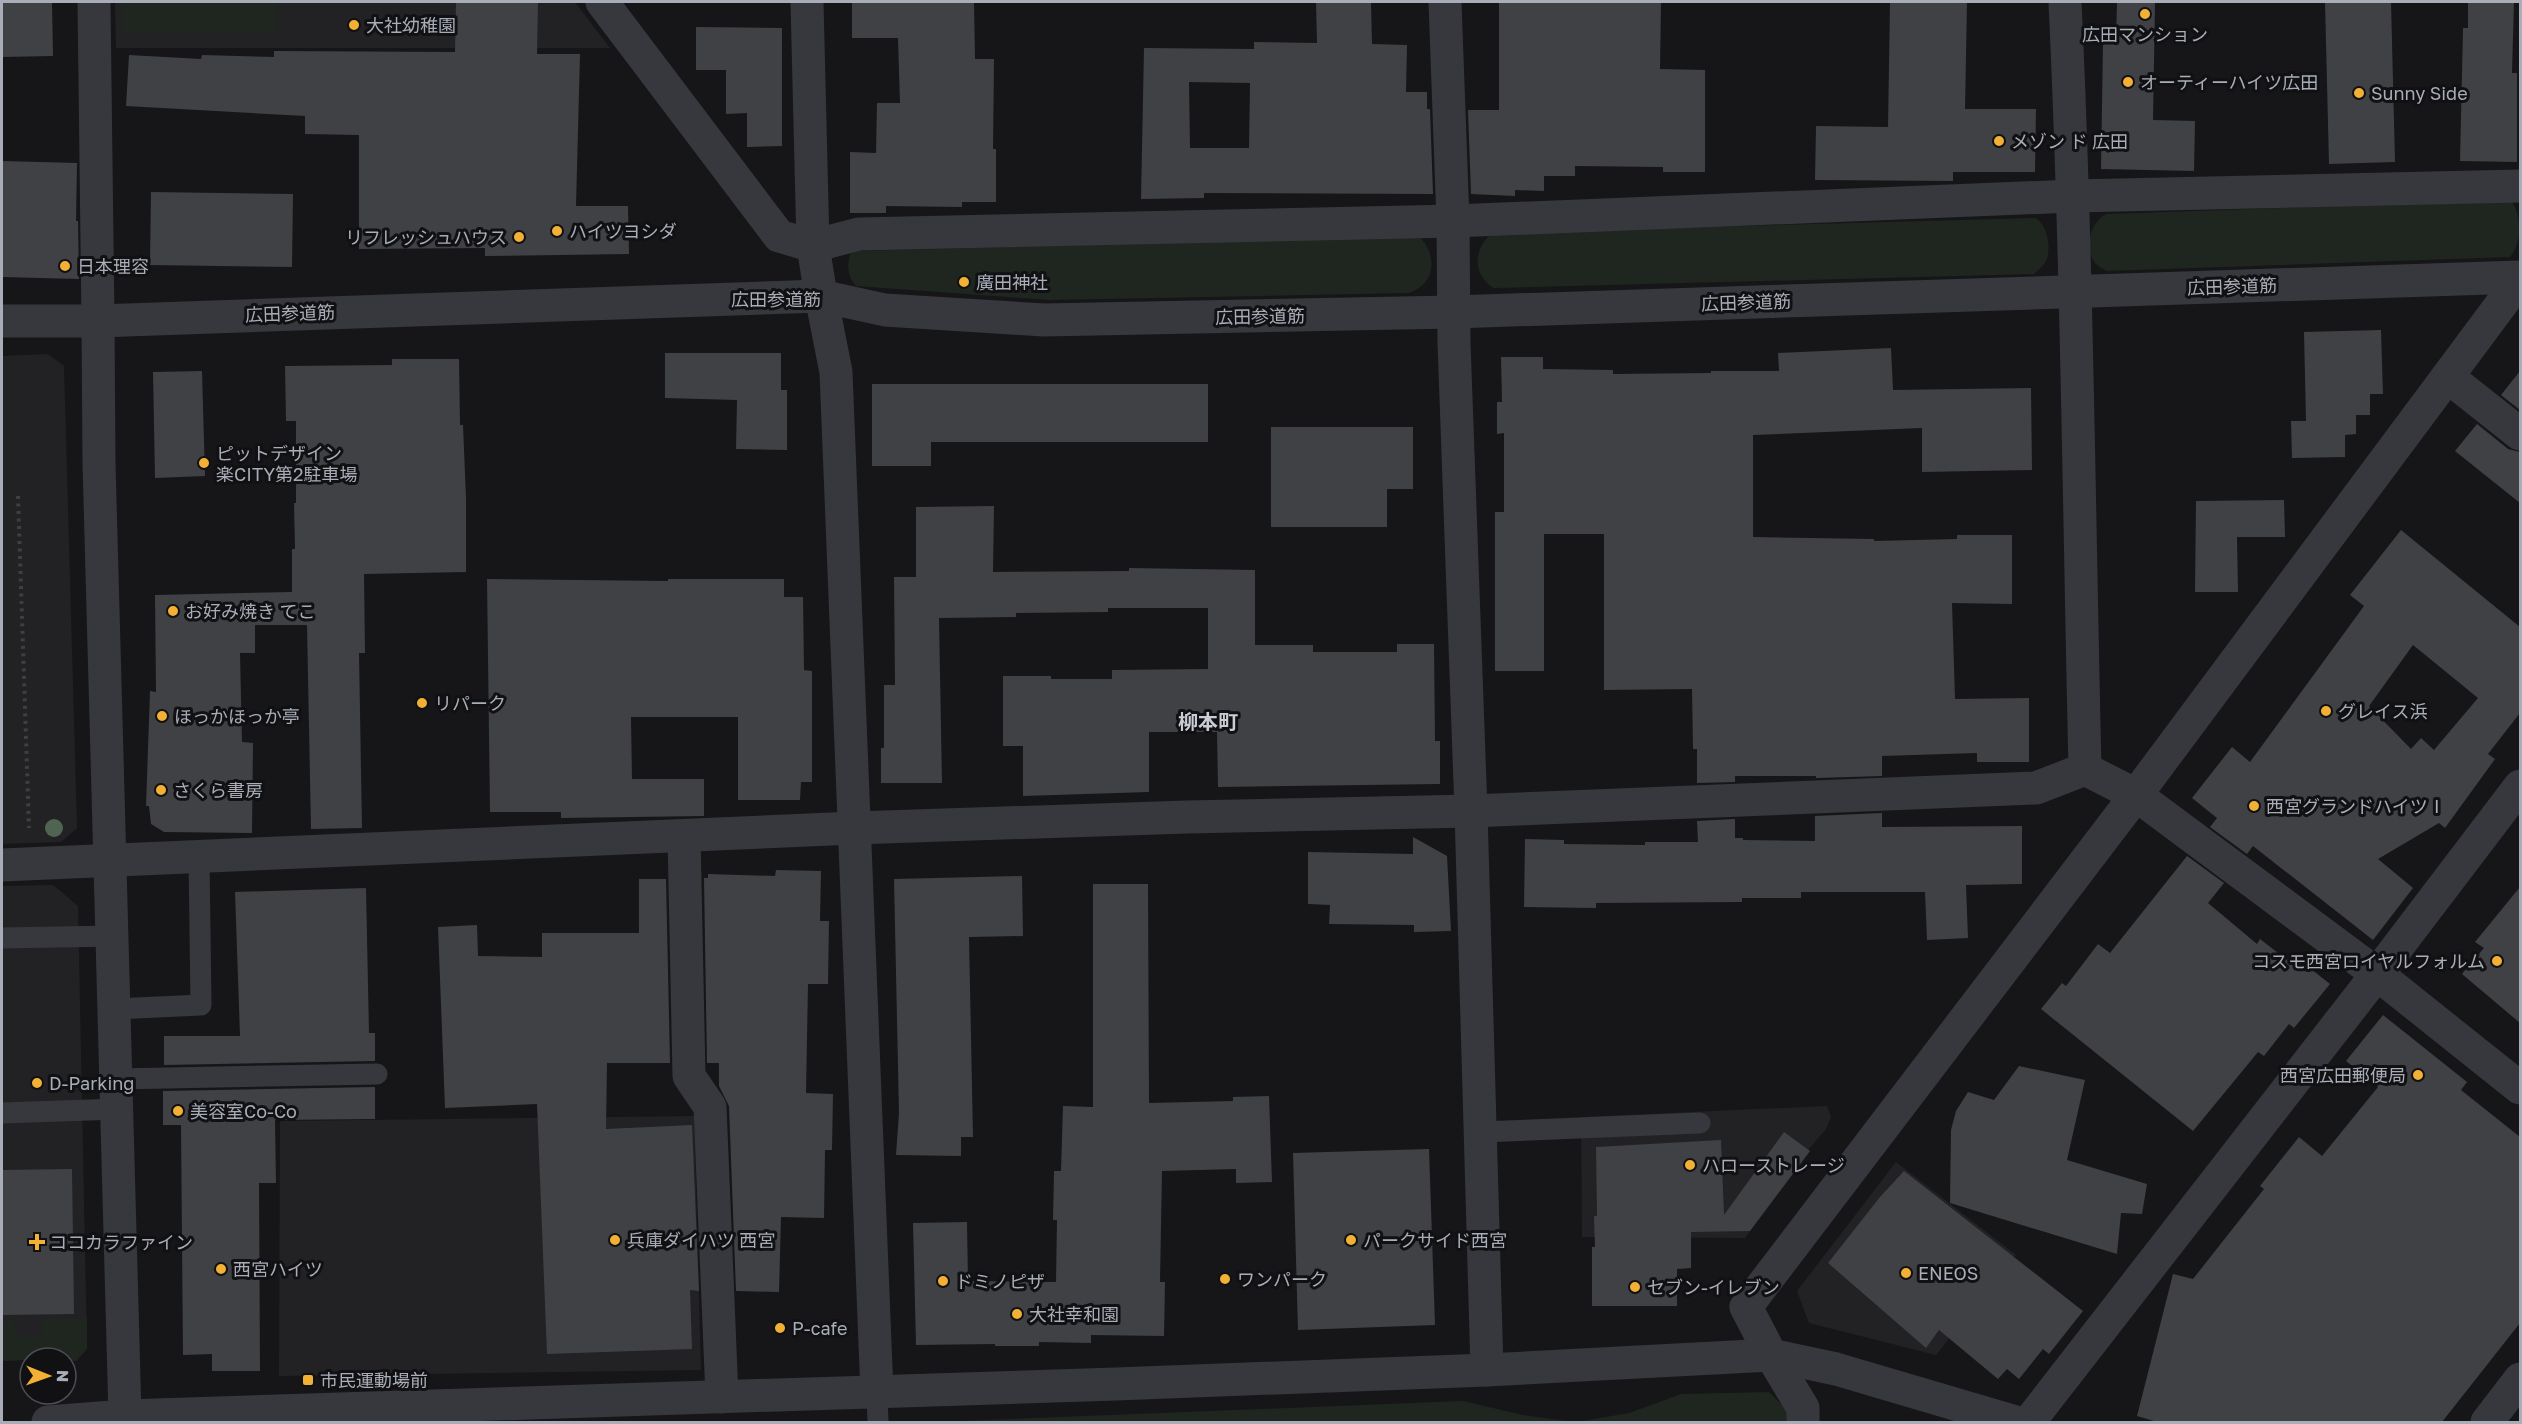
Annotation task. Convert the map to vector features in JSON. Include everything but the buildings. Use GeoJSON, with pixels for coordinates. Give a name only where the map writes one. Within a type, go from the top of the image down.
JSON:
{"type":"FeatureCollection","features":[{"type":"Feature","properties":{"kind":"street"},"geometry":{"type":"LineString","coordinates":[[94,2],[99,463],[118,1094],[125,1419]]}},
{"type":"Feature","properties":{"kind":"street"},"geometry":{"type":"LineString","coordinates":[[602,2],[779,236],[813,246],[859,234],[1452,221],[2074,196],[2520,186]]}},
{"type":"Feature","properties":{"kind":"street"},"geometry":{"type":"LineString","coordinates":[[807,2],[813,246],[836,372],[878,1408]]}},
{"type":"Feature","properties":{"kind":"street"},"geometry":{"type":"LineString","coordinates":[[1445,2],[1487,1370]]}},
{"type":"Feature","properties":{"kind":"street"},"geometry":{"type":"LineString","coordinates":[[2065,2],[2074,196],[2074,291],[2085,769]]}},
{"type":"Feature","properties":{"kind":"street"},"geometry":{"type":"LineString","coordinates":[[1803,1422],[1803,1408],[1771,1355],[1746,1307],[2136,795],[2520,278]]}},
{"type":"Feature","properties":{"kind":"street","name":"広田参道筋"},"geometry":{"type":"LineString","coordinates":[[2,321],[98,321],[821,296],[885,310],[1044,320],[1453,312],[2520,278]]}},
{"type":"Feature","properties":{"kind":"street"},"geometry":{"type":"LineString","coordinates":[[2448,377],[2520,434]]}},
{"type":"Feature","properties":{"kind":"street"},"geometry":{"type":"LineString","coordinates":[[16,865],[854,828],[1187,817],[1471,811],[2036,788],[2085,769],[2136,795],[2377,975],[2520,1088]]}},
{"type":"Feature","properties":{"kind":"street"},"geometry":{"type":"LineString","coordinates":[[2029,1422],[2377,975],[2520,786]]}},
{"type":"Feature","properties":{"kind":"street"},"geometry":{"type":"LineString","coordinates":[[684,836],[689,1076],[710,1107],[722,1396]]}},
{"type":"Feature","properties":{"kind":"street"},"geometry":{"type":"LineString","coordinates":[[48,1422],[722,1396],[878,1408],[1487,1370],[1771,1355],[1836,1369],[2016,1422]]}},
{"type":"Feature","properties":{"kind":"street"},"geometry":{"type":"LineString","coordinates":[[2487,1422],[2520,1378]]}},
{"type":"Feature","properties":{"kind":"lane"},"geometry":{"type":"LineString","coordinates":[[115,1009],[201,1005],[199,858]]}},
{"type":"Feature","properties":{"kind":"lane"},"geometry":{"type":"LineString","coordinates":[[2,938],[113,936]]}},
{"type":"Feature","properties":{"kind":"lane"},"geometry":{"type":"LineString","coordinates":[[2,1113],[118,1094],[377,1074]]}},
{"type":"Feature","properties":{"kind":"lane"},"geometry":{"type":"LineString","coordinates":[[1480,1132],[1700,1124]]}},
{"type":"Feature","properties":{"kind":"path"},"geometry":{"type":"LineString","coordinates":[[16,865],[18,496]]}},
{"type":"Feature","properties":{"kind":"shaded area","name":"大社幼稚園"},"geometry":{"type":"Polygon","coordinates":[[[115,2],[575,2],[610,48],[116,48],[115,2]]]}},
{"type":"Feature","properties":{"kind":"shaded area"},"geometry":{"type":"Polygon","coordinates":[[[122,2],[277,2],[277,32],[122,32],[122,2]]]}},
{"type":"Feature","properties":{"kind":"shaded area"},"geometry":{"type":"Polygon","coordinates":[[[2511,200],[2515,206],[2519,229],[2517,244],[2510,257],[2107,271],[2095,263],[2089,250],[2092,229],[2106,214],[2511,200]]]}},
{"type":"Feature","properties":{"kind":"shaded area"},"geometry":{"type":"Polygon","coordinates":[[[2036,218],[2043,226],[2049,248],[2046,261],[2034,274],[1494,288],[1482,276],[1478,262],[1481,247],[1492,233],[2036,218]]]}},
{"type":"Feature","properties":{"kind":"shaded area"},"geometry":{"type":"Polygon","coordinates":[[[1419,236],[1429,252],[1431,268],[1425,283],[1409,293],[1049,300],[856,286],[851,279],[848,266],[851,253],[859,251],[1419,236]]]}},
{"type":"Feature","properties":{"kind":"shaded area"},"geometry":{"type":"Polygon","coordinates":[[[48,354],[64,366],[77,828],[61,842],[2,844],[2,356],[48,354]]]}},
{"type":"Feature","properties":{"kind":"shaded area"},"geometry":{"type":"Polygon","coordinates":[[[53,885],[78,906],[87,1349],[78,1359],[78,1346],[18,1346],[18,1360],[2,1361],[2,886],[53,885]]]}},
{"type":"Feature","properties":{"kind":"shaded area","name":"ハローストレージ"},"geometry":{"type":"Polygon","coordinates":[[[1827,1106],[1831,1117],[1826,1129],[1808,1150],[1745,1238],[1582,1237],[1581,1117],[1827,1106]]]}},
{"type":"Feature","properties":{"kind":"shaded area"},"geometry":{"type":"Polygon","coordinates":[[[694,1116],[701,1370],[279,1376],[280,1121],[694,1116]]]}},
{"type":"Feature","properties":{"kind":"shaded area","name":"ENEOS"},"geometry":{"type":"Polygon","coordinates":[[[1896,1162],[2016,1255],[1936,1355],[1809,1323],[1797,1291],[1896,1162]]]}},
{"type":"Feature","properties":{"kind":"shaded area"},"geometry":{"type":"Polygon","coordinates":[[[87,1318],[87,1349],[78,1359],[78,1346],[18,1346],[18,1360],[2,1361],[2,1320],[15,1319],[16,1337],[42,1336],[42,1319],[87,1318]]]}},
{"type":"Feature","properties":{"kind":"shaded area"},"geometry":{"type":"Polygon","coordinates":[[[1769,1392],[1788,1411],[1788,1422],[1577,1422],[1629,1413],[1681,1394],[1769,1392]]]}},
{"type":"Feature","properties":{"kind":"shaded area"},"geometry":{"type":"Polygon","coordinates":[[[1463,1401],[1523,1415],[1573,1422],[936,1422],[1463,1401]]]}},
{"type":"Feature","properties":{"kind":"place","name":"広田マンション"},"geometry":{"type":"Point","coordinates":[2145,14]}},
{"type":"Feature","properties":{"kind":"place","name":"大社幼稚園"},"geometry":{"type":"Point","coordinates":[354,25]}},
{"type":"Feature","properties":{"kind":"place","name":"オーティーハイツ広田"},"geometry":{"type":"Point","coordinates":[2128,82]}},
{"type":"Feature","properties":{"kind":"place","name":"Sunny Side"},"geometry":{"type":"Point","coordinates":[2359,93]}},
{"type":"Feature","properties":{"kind":"place","name":"メゾン ド 広田"},"geometry":{"type":"Point","coordinates":[1999,141]}},
{"type":"Feature","properties":{"kind":"place","name":"ハイツヨシダ"},"geometry":{"type":"Point","coordinates":[557,231]}},
{"type":"Feature","properties":{"kind":"place","name":"リフレッシュハウス"},"geometry":{"type":"Point","coordinates":[519,237]}},
{"type":"Feature","properties":{"kind":"place","name":"日本理容"},"geometry":{"type":"Point","coordinates":[65,266]}},
{"type":"Feature","properties":{"kind":"place","name":"廣田神社"},"geometry":{"type":"Point","coordinates":[964,282]}},
{"type":"Feature","properties":{"kind":"place","name":"ピットデザイン 楽CITY第2駐車場"},"geometry":{"type":"Point","coordinates":[204,463]}},
{"type":"Feature","properties":{"kind":"place","name":"お好み焼き てこ"},"geometry":{"type":"Point","coordinates":[173,611]}},
{"type":"Feature","properties":{"kind":"place","name":"リパーク"},"geometry":{"type":"Point","coordinates":[422,703]}},
{"type":"Feature","properties":{"kind":"place","name":"グレイス浜"},"geometry":{"type":"Point","coordinates":[2326,711]}},
{"type":"Feature","properties":{"kind":"place","name":"ほっかほっか亭"},"geometry":{"type":"Point","coordinates":[162,716]}},
{"type":"Feature","properties":{"kind":"place","name":"さくら書房"},"geometry":{"type":"Point","coordinates":[161,790]}},
{"type":"Feature","properties":{"kind":"place","name":"西宮グランドハイツⅠ"},"geometry":{"type":"Point","coordinates":[2254,806]}},
{"type":"Feature","properties":{"kind":"place","name":"コスモ西宮ロイヤルフォルム"},"geometry":{"type":"Point","coordinates":[2497,961]}},
{"type":"Feature","properties":{"kind":"place","name":"西宮広田郵便局"},"geometry":{"type":"Point","coordinates":[2418,1075]}},
{"type":"Feature","properties":{"kind":"place","name":"D-Parking"},"geometry":{"type":"Point","coordinates":[37,1083]}},
{"type":"Feature","properties":{"kind":"place","name":"美容室Co-Co"},"geometry":{"type":"Point","coordinates":[178,1111]}},
{"type":"Feature","properties":{"kind":"place","name":"ハローストレージ"},"geometry":{"type":"Point","coordinates":[1690,1165]}},
{"type":"Feature","properties":{"kind":"place","name":"兵庫ダイハツ 西宮"},"geometry":{"type":"Point","coordinates":[615,1240]}},
{"type":"Feature","properties":{"kind":"place","name":"パークサイド西宮"},"geometry":{"type":"Point","coordinates":[1351,1240]}},
{"type":"Feature","properties":{"kind":"place","name":"ココカラファイン"},"geometry":{"type":"Point","coordinates":[37,1242]}},
{"type":"Feature","properties":{"kind":"place","name":"西宮ハイツ"},"geometry":{"type":"Point","coordinates":[221,1269]}},
{"type":"Feature","properties":{"kind":"place","name":"ENEOS"},"geometry":{"type":"Point","coordinates":[1906,1273]}},
{"type":"Feature","properties":{"kind":"place","name":"ワンパーク"},"geometry":{"type":"Point","coordinates":[1225,1279]}},
{"type":"Feature","properties":{"kind":"place","name":"ドミノピザ"},"geometry":{"type":"Point","coordinates":[943,1281]}},
{"type":"Feature","properties":{"kind":"place","name":"セブン-イレブン"},"geometry":{"type":"Point","coordinates":[1635,1287]}},
{"type":"Feature","properties":{"kind":"place","name":"大社幸和園"},"geometry":{"type":"Point","coordinates":[1017,1314]}},
{"type":"Feature","properties":{"kind":"place","name":"P-cafe"},"geometry":{"type":"Point","coordinates":[780,1328]}},
{"type":"Feature","properties":{"kind":"place","name":"市民運動場前"},"geometry":{"type":"Point","coordinates":[308,1380]}},
{"type":"Feature","properties":{"kind":"district","name":"柳本町"},"geometry":{"type":"Point","coordinates":[1208,721]}}]}
